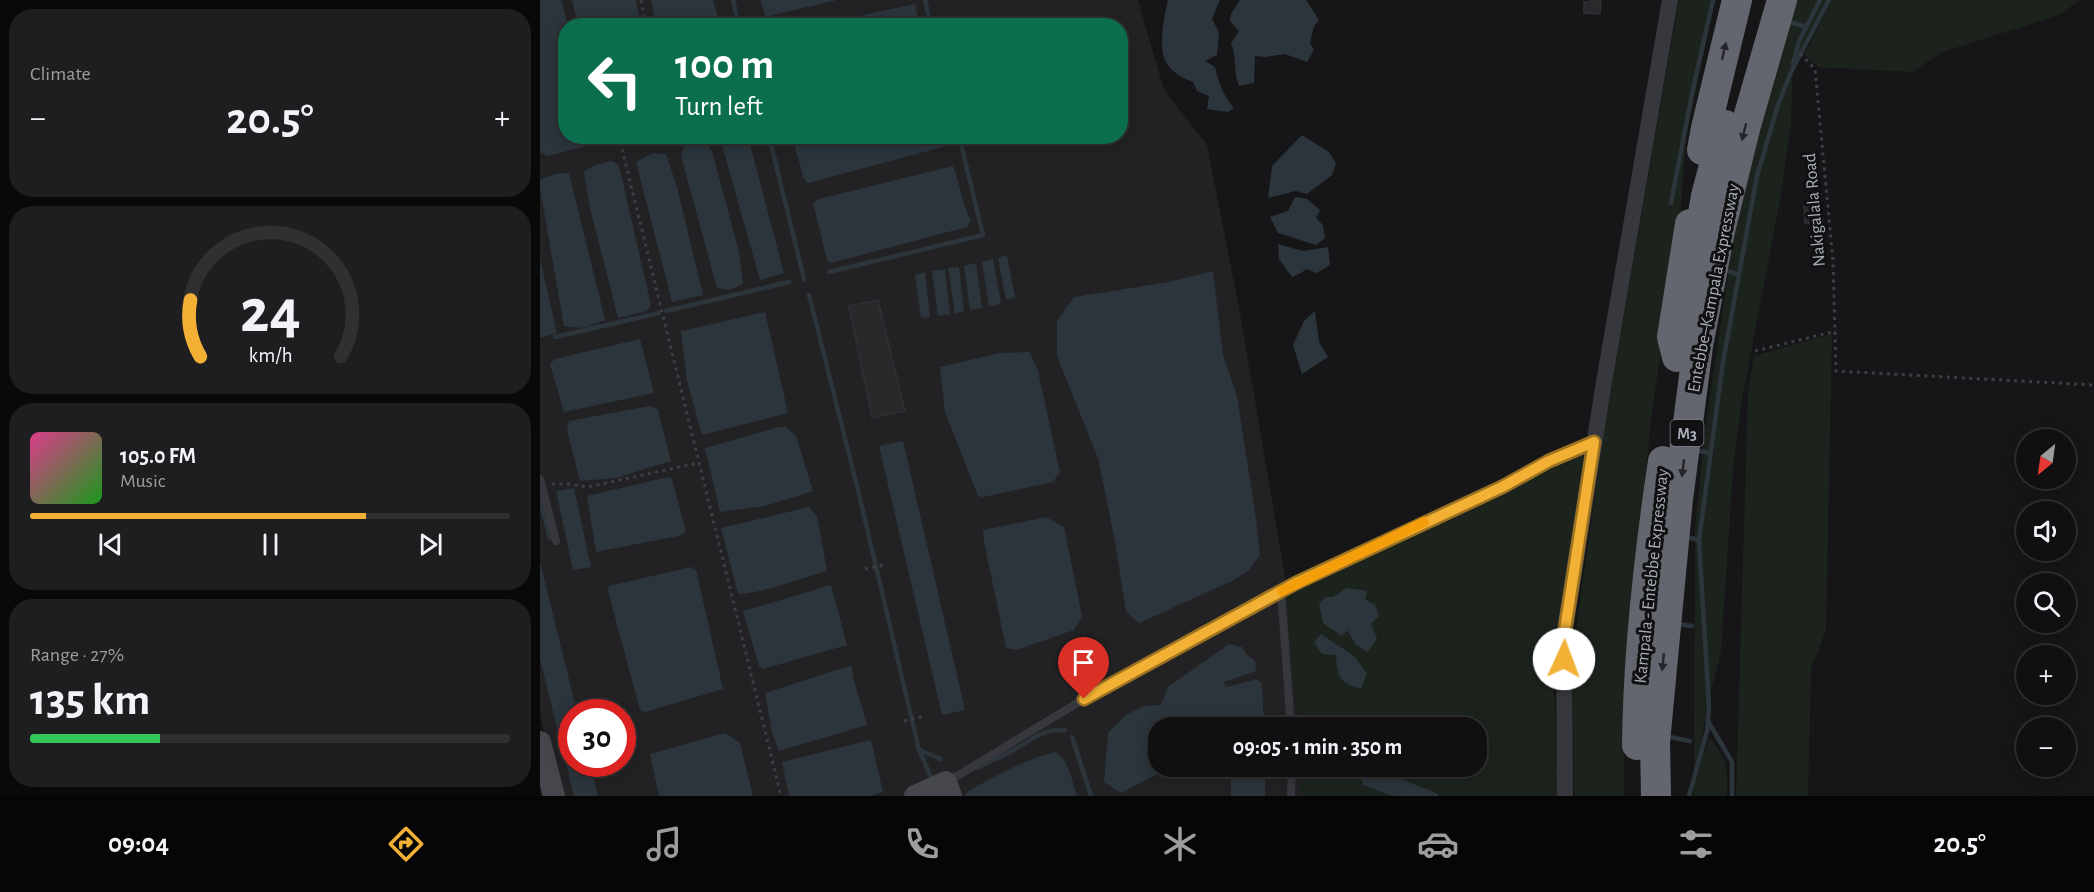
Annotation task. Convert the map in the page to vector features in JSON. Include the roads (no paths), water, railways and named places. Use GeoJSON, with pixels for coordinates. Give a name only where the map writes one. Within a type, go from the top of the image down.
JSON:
{"type":"FeatureCollection","features":[{"type":"Feature","properties":{"kind":"highway"},"geometry":{"type":"LineString","coordinates":[[1677,357],[1672,337],[1686,244],[1706,128],[1737,0]]}},
{"type":"Feature","properties":{"kind":"highway","name":"M3"},"geometry":{"type":"LineString","coordinates":[[1677,357],[1706,196],[1760,0]]}},
{"type":"Feature","properties":{"kind":"highway","name":"Entebbe–Kampala Expressway"},"geometry":{"type":"LineString","coordinates":[[1656,796],[1655,742],[1678,499],[1698,346],[1725,210],[1746,125],[1782,0]]}},
{"type":"Feature","properties":{"kind":"highway","name":"Kampala - Entebbe Expressway"},"geometry":{"type":"LineString","coordinates":[[1637,796],[1638,696],[1649,568],[1677,357]]}},
{"type":"Feature","properties":{"kind":"street"},"geometry":{"type":"LineString","coordinates":[[1565,796],[1564,636],[1594,442],[1670,0]]}},
{"type":"Feature","properties":{"kind":"street"},"geometry":{"type":"LineString","coordinates":[[540,742],[554,796]]}},
{"type":"Feature","properties":{"kind":"street"},"geometry":{"type":"LineString","coordinates":[[915,796],[949,789]]}},
{"type":"Feature","properties":{"kind":"lane"},"geometry":{"type":"LineString","coordinates":[[949,789],[1084,699],[1281,591],[1502,487],[1549,461],[1594,442]]}},
{"type":"Feature","properties":{"kind":"lane"},"geometry":{"type":"LineString","coordinates":[[540,479],[556,541]]}},
{"type":"Feature","properties":{"kind":"lane"},"geometry":{"type":"LineString","coordinates":[[1281,591],[1290,717]]}},
{"type":"Feature","properties":{"kind":"lane"},"geometry":{"type":"LineString","coordinates":[[1291,796],[1292,777]]}},
{"type":"Feature","properties":{"kind":"waterway"},"geometry":{"type":"LineString","coordinates":[[733,0],[737,18]]}},
{"type":"Feature","properties":{"kind":"waterway"},"geometry":{"type":"LineString","coordinates":[[925,0],[929,18]]}},
{"type":"Feature","properties":{"kind":"waterway"},"geometry":{"type":"LineString","coordinates":[[1671,203],[1713,0]]}},
{"type":"Feature","properties":{"kind":"waterway"},"geometry":{"type":"LineString","coordinates":[[1793,64],[1799,41],[1820,0]]}},
{"type":"Feature","properties":{"kind":"waterway"},"geometry":{"type":"LineString","coordinates":[[1689,796],[1707,731],[1709,707],[1699,540],[1723,362],[1757,176],[1778,105],[1791,72],[1829,0]]}},
{"type":"Feature","properties":{"kind":"waterway"},"geometry":{"type":"LineString","coordinates":[[1790,22],[1807,27]]}},
{"type":"Feature","properties":{"kind":"waterway"},"geometry":{"type":"LineString","coordinates":[[771,144],[804,279]]}},
{"type":"Feature","properties":{"kind":"waterway"},"geometry":{"type":"LineString","coordinates":[[829,272],[983,235],[961,144]]}},
{"type":"Feature","properties":{"kind":"waterway"},"geometry":{"type":"LineString","coordinates":[[1726,270],[1739,275]]}},
{"type":"Feature","properties":{"kind":"waterway"},"geometry":{"type":"LineString","coordinates":[[666,311],[789,282]]}},
{"type":"Feature","properties":{"kind":"waterway"},"geometry":{"type":"LineString","coordinates":[[809,295],[858,490],[919,750],[930,775]]}},
{"type":"Feature","properties":{"kind":"waterway"},"geometry":{"type":"LineString","coordinates":[[555,337],[659,313]]}},
{"type":"Feature","properties":{"kind":"waterway"},"geometry":{"type":"LineString","coordinates":[[1699,451],[1710,453]]}},
{"type":"Feature","properties":{"kind":"waterway"},"geometry":{"type":"LineString","coordinates":[[540,500],[550,538]]}},
{"type":"Feature","properties":{"kind":"waterway"},"geometry":{"type":"LineString","coordinates":[[1690,538],[1699,540]]}},
{"type":"Feature","properties":{"kind":"waterway"},"geometry":{"type":"LineString","coordinates":[[1676,624],[1692,626]]}},
{"type":"Feature","properties":{"kind":"waterway"},"geometry":{"type":"LineString","coordinates":[[1708,721],[1732,762],[1732,796]]}},
{"type":"Feature","properties":{"kind":"waterway"},"geometry":{"type":"LineString","coordinates":[[977,768],[1043,733],[1065,730]]}},
{"type":"Feature","properties":{"kind":"waterway"},"geometry":{"type":"LineString","coordinates":[[1072,737],[1091,796]]}},
{"type":"Feature","properties":{"kind":"waterway"},"geometry":{"type":"LineString","coordinates":[[1670,737],[1690,741]]}},
{"type":"Feature","properties":{"kind":"waterway"},"geometry":{"type":"LineString","coordinates":[[919,750],[941,759]]}}]}
